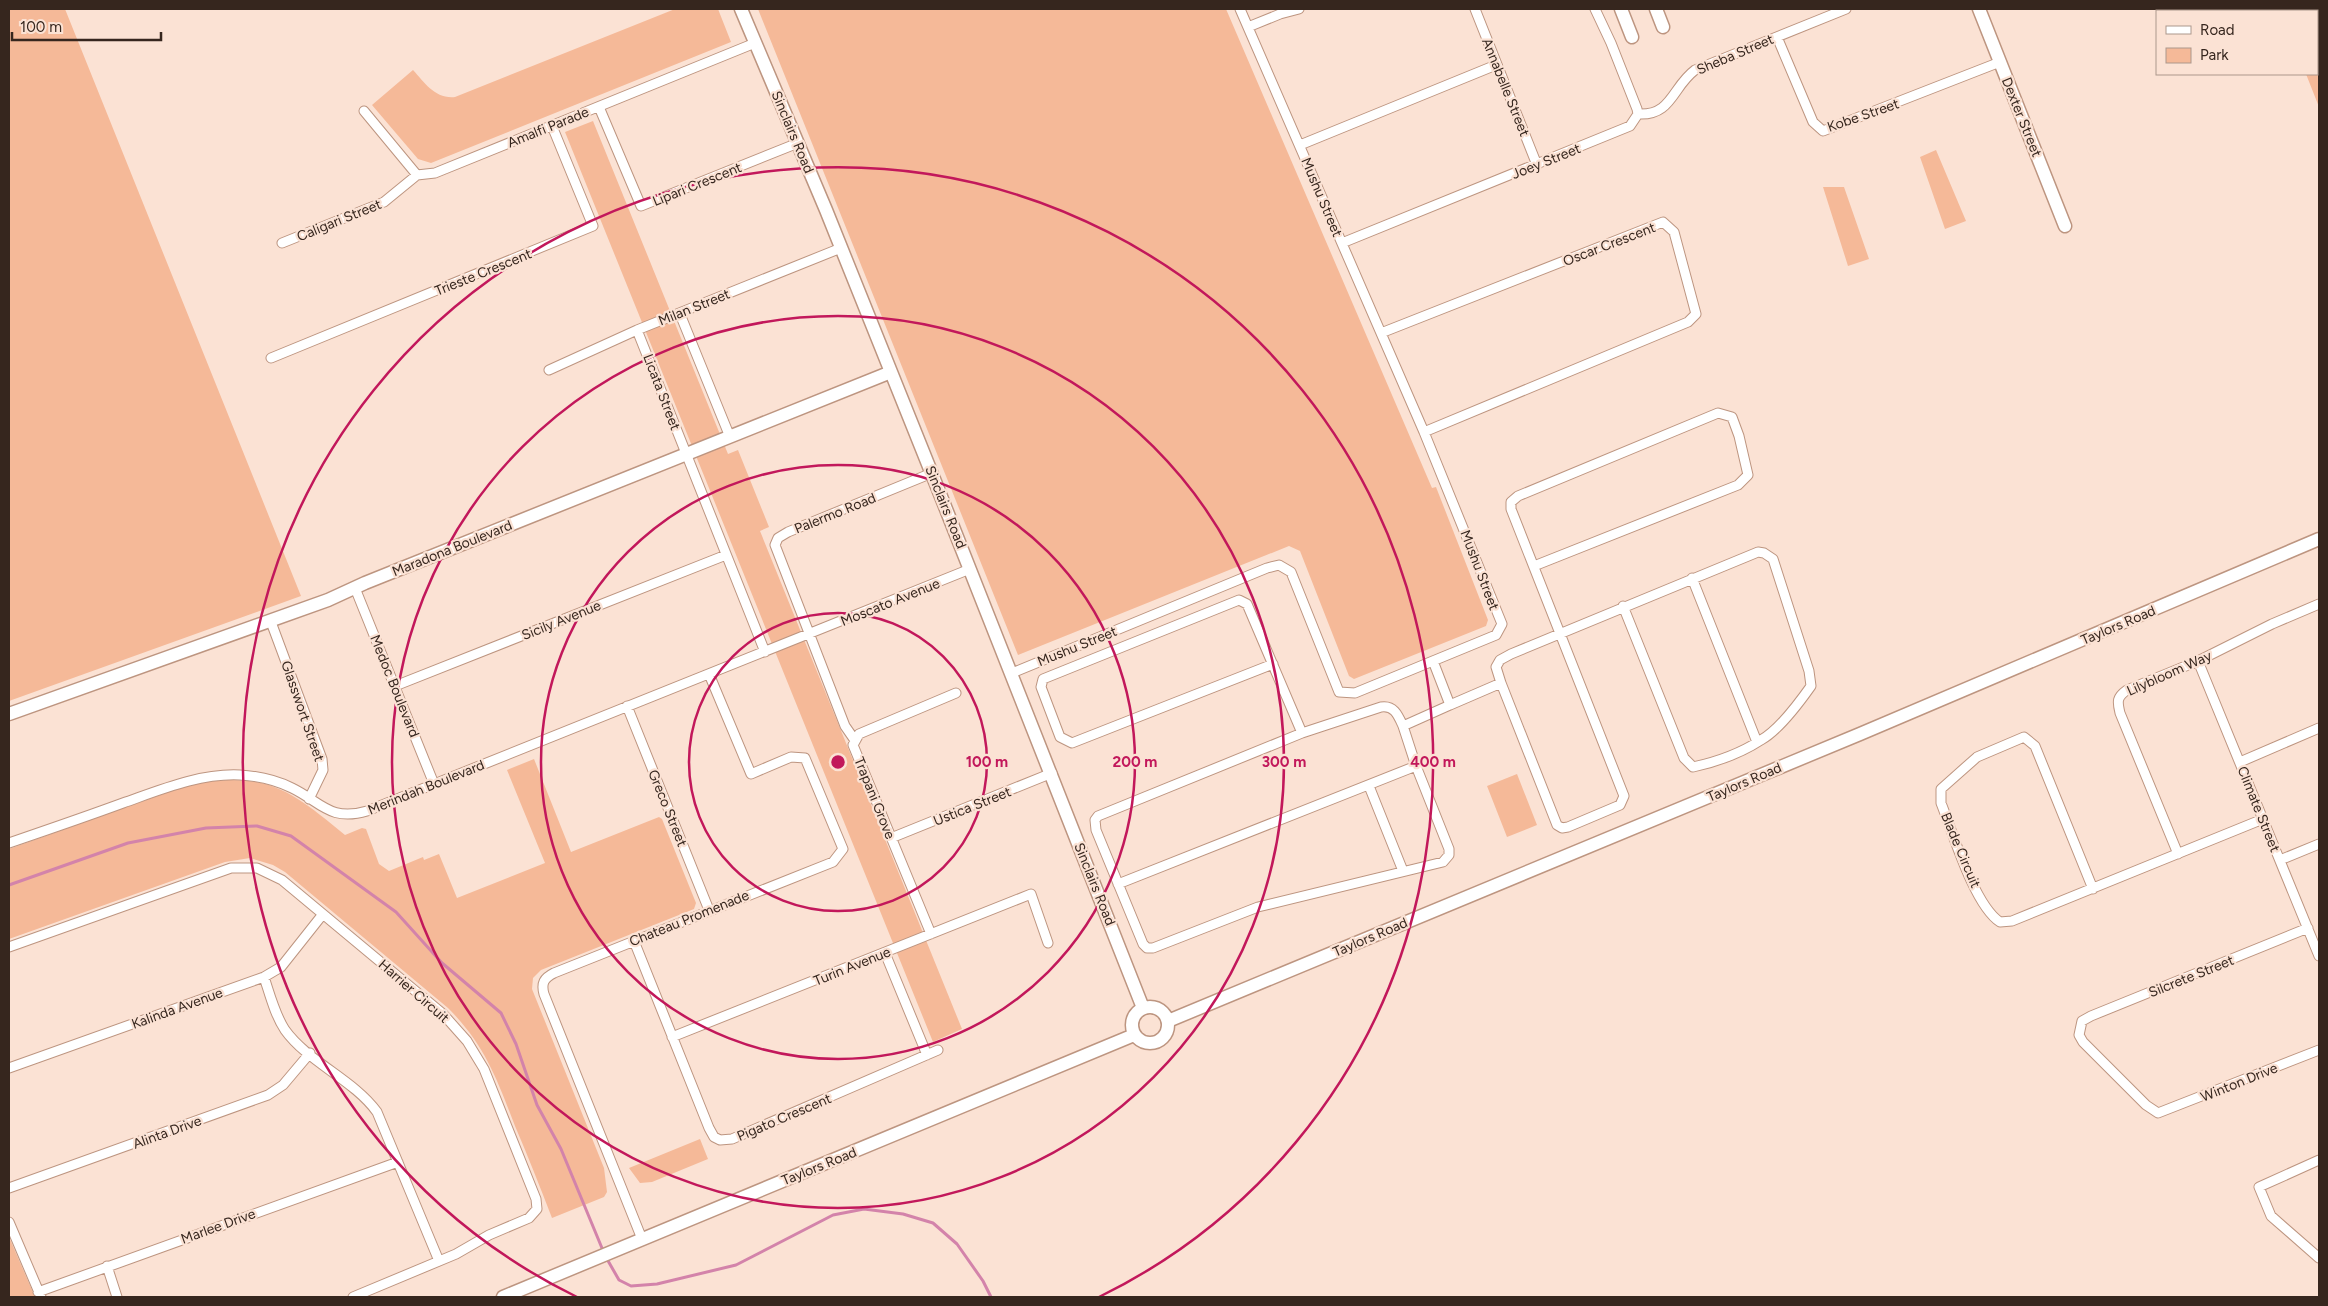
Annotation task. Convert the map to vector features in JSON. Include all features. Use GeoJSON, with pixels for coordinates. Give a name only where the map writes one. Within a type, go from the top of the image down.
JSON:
{"type":"FeatureCollection","features":[{"type":"Feature","properties":{"kind":"street","name":"Sinclairs Road"},"geometry":{"type":"LineString","coordinates":[[741,9],[798,143],[932,472],[1143,1008]]}},
{"type":"Feature","properties":{"kind":"street","name":"Mushu Street"},"geometry":{"type":"LineString","coordinates":[[1012,673],[1267,568],[1279,565],[1291,572],[1339,692],[1355,693],[1496,635],[1502,624],[1424,432],[1240,9]]}},
{"type":"Feature","properties":{"kind":"street"},"geometry":{"type":"LineString","coordinates":[[1248,27],[1280,14],[1299,9]]}},
{"type":"Feature","properties":{"kind":"street","name":"Annabelle Street"},"geometry":{"type":"LineString","coordinates":[[1475,9],[1537,165]]}},
{"type":"Feature","properties":{"kind":"street"},"geometry":{"type":"LineString","coordinates":[[1595,9],[1611,43],[1638,114]]}},
{"type":"Feature","properties":{"kind":"street"},"geometry":{"type":"LineString","coordinates":[[1621,9],[1632,37]]}},
{"type":"Feature","properties":{"kind":"street"},"geometry":{"type":"LineString","coordinates":[[1656,9],[1663,27]]}},
{"type":"Feature","properties":{"kind":"street","name":"Sheba Street"},"geometry":{"type":"LineString","coordinates":[[1638,114],[1649,115],[1660,112],[1688,75],[1695,70],[1846,9]]}},
{"type":"Feature","properties":{"kind":"street","name":"Dexter Street"},"geometry":{"type":"LineString","coordinates":[[1979,9],[2065,226]]}},
{"type":"Feature","properties":{"kind":"street","name":"Kobe Street"},"geometry":{"type":"LineString","coordinates":[[1777,37],[1814,122],[1823,131],[2000,62]]}},
{"type":"Feature","properties":{"kind":"street","name":"Amalfi Parade"},"geometry":{"type":"LineString","coordinates":[[417,176],[435,172],[756,43]]}},
{"type":"Feature","properties":{"kind":"street"},"geometry":{"type":"LineString","coordinates":[[1300,145],[1496,65]]}},
{"type":"Feature","properties":{"kind":"street","name":"Lipari Crescent"},"geometry":{"type":"LineString","coordinates":[[599,107],[641,206],[798,143]]}},
{"type":"Feature","properties":{"kind":"street"},"geometry":{"type":"LineString","coordinates":[[364,111],[417,176]]}},
{"type":"Feature","properties":{"kind":"street","name":"Joey Street"},"geometry":{"type":"LineString","coordinates":[[1342,243],[1630,126],[1638,114]]}},
{"type":"Feature","properties":{"kind":"street","name":"Trieste Crescent"},"geometry":{"type":"LineString","coordinates":[[271,358],[593,226],[552,126]]}},
{"type":"Feature","properties":{"kind":"street","name":"Caligari Street"},"geometry":{"type":"LineString","coordinates":[[282,243],[384,202],[417,176]]}},
{"type":"Feature","properties":{"kind":"street","name":"Oscar Crescent"},"geometry":{"type":"LineString","coordinates":[[1381,333],[1663,222],[1674,232],[1696,314],[1688,322],[1424,432]]}},
{"type":"Feature","properties":{"kind":"street","name":"Milan Street"},"geometry":{"type":"LineString","coordinates":[[549,370],[637,330],[841,248]]}},
{"type":"Feature","properties":{"kind":"street"},"geometry":{"type":"LineString","coordinates":[[680,314],[730,436]]}},
{"type":"Feature","properties":{"kind":"street","name":"Licata Street"},"geometry":{"type":"LineString","coordinates":[[637,330],[765,652]]}},
{"type":"Feature","properties":{"kind":"street","name":"Maradona Boulevard"},"geometry":{"type":"LineString","coordinates":[[9,714],[271,622],[891,372]]}},
{"type":"Feature","properties":{"kind":"street"},"geometry":{"type":"LineString","coordinates":[[1534,566],[1738,485],[1748,475],[1740,436],[1732,417],[1718,413],[1518,496],[1511,502],[1510,509],[1534,566],[1559,634],[1624,796],[1620,806],[1562,828],[1557,825],[1501,683],[1496,667],[1500,660],[1559,634],[1623,606],[1758,552],[1764,552],[1774,560],[1811,686],[1774,728],[1757,742],[1712,763],[1693,767],[1684,758],[1623,606]]}},
{"type":"Feature","properties":{"kind":"street","name":"Palermo Road"},"geometry":{"type":"LineString","coordinates":[[854,740],[845,726],[775,545],[778,538],[932,472]]}},
{"type":"Feature","properties":{"kind":"street","name":"Taylors Road"},"geometry":{"type":"LineString","coordinates":[[1168,1021],[1873,729],[2319,539]]}},
{"type":"Feature","properties":{"kind":"street","name":"Sicily Avenue"},"geometry":{"type":"LineString","coordinates":[[396,686],[726,555]]}},
{"type":"Feature","properties":{"kind":"street","name":"Moscato Avenue"},"geometry":{"type":"LineString","coordinates":[[809,634],[970,569]]}},
{"type":"Feature","properties":{"kind":"street"},"geometry":{"type":"LineString","coordinates":[[1692,578],[1757,742]]}},
{"type":"Feature","properties":{"kind":"street","name":"Medoc Boulevard"},"geometry":{"type":"LineString","coordinates":[[355,588],[434,784]]}},
{"type":"Feature","properties":{"kind":"street"},"geometry":{"type":"LineString","coordinates":[[1273,664],[1072,743],[1060,737],[1041,687],[1043,679],[1238,600],[1247,604],[1273,664],[1302,732]]}},
{"type":"Feature","properties":{"kind":"street","name":"Lilybloom Way"},"geometry":{"type":"LineString","coordinates":[[2178,854],[2117,702],[2119,696],[2127,690],[2198,662],[2272,624],[2319,604]]}},
{"type":"Feature","properties":{"kind":"street","name":"Glasswort Street"},"geometry":{"type":"LineString","coordinates":[[271,622],[322,759],[323,770],[309,798]]}},
{"type":"Feature","properties":{"kind":"street","name":"Merindah Boulevard"},"geometry":{"type":"LineString","coordinates":[[9,843],[169,787],[220,775],[261,777],[293,788],[332,812],[348,815],[367,811],[809,634]]}},
{"type":"Feature","properties":{"kind":"street"},"geometry":{"type":"LineString","coordinates":[[1433,661],[1450,705]]}},
{"type":"Feature","properties":{"kind":"street","name":"Climate Street"},"geometry":{"type":"LineString","coordinates":[[2198,662],[2318,951]]}},
{"type":"Feature","properties":{"kind":"street","name":"Chateau Promenade"},"geometry":{"type":"LineString","coordinates":[[642,1238],[542,986],[544,980],[554,973],[833,862],[843,849],[805,758],[791,757],[751,774],[710,674]]}},
{"type":"Feature","properties":{"kind":"street"},"geometry":{"type":"LineString","coordinates":[[1403,726],[1501,683]]}},
{"type":"Feature","properties":{"kind":"street","name":"Trapani Grove"},"geometry":{"type":"LineString","coordinates":[[931,934],[853,745],[854,740],[859,734],[956,693]]}},
{"type":"Feature","properties":{"kind":"street","name":"Greco Street"},"geometry":{"type":"LineString","coordinates":[[627,706],[709,910]]}},
{"type":"Feature","properties":{"kind":"street"},"geometry":{"type":"LineString","coordinates":[[1386,706],[1397,713],[1403,726],[1449,854],[1447,859],[1438,865],[1403,871],[1242,912],[1153,948],[1147,948],[1140,940],[1096,830],[1095,820],[1098,816],[1302,732],[1386,706]]}},
{"type":"Feature","properties":{"kind":"street"},"geometry":{"type":"LineString","coordinates":[[2240,762],[2319,728]]}},
{"type":"Feature","properties":{"kind":"street","name":"Blade Circuit"},"geometry":{"type":"LineString","coordinates":[[2093,888],[2034,746],[2024,737],[1977,757],[1941,789],[1941,803],[1972,881],[1991,916],[2000,922],[2012,921],[2263,819]]}},
{"type":"Feature","properties":{"kind":"street"},"geometry":{"type":"LineString","coordinates":[[1118,884],[1416,766]]}},
{"type":"Feature","properties":{"kind":"street","name":"Ustica Street"},"geometry":{"type":"LineString","coordinates":[[891,838],[1052,773]]}},
{"type":"Feature","properties":{"kind":"street"},"geometry":{"type":"LineString","coordinates":[[1369,786],[1403,871]]}},
{"type":"Feature","properties":{"kind":"street"},"geometry":{"type":"LineString","coordinates":[[2280,860],[2319,844]]}},
{"type":"Feature","properties":{"kind":"street","name":"Harrier Circuit"},"geometry":{"type":"LineString","coordinates":[[9,946],[219,872],[244,866],[270,872],[443,1014],[468,1041],[484,1069],[536,1198],[537,1209],[533,1216],[488,1235],[439,1261],[352,1297]]}},
{"type":"Feature","properties":{"kind":"street","name":"Turin Avenue"},"geometry":{"type":"LineString","coordinates":[[672,1037],[1031,894],[1048,943]]}},
{"type":"Feature","properties":{"kind":"street","name":"Kalinda Avenue"},"geometry":{"type":"LineString","coordinates":[[9,1068],[264,977],[281,967],[323,914]]}},
{"type":"Feature","properties":{"kind":"street","name":"Silcrete Street"},"geometry":{"type":"LineString","coordinates":[[2158,1114],[2146,1105],[2083,1042],[2079,1036],[2079,1028],[2082,1021],[2308,928]]}},
{"type":"Feature","properties":{"kind":"street","name":"Pigato Crescent"},"geometry":{"type":"LineString","coordinates":[[634,941],[709,1128],[714,1137],[720,1140],[732,1139],[938,1050]]}},
{"type":"Feature","properties":{"kind":"street"},"geometry":{"type":"LineString","coordinates":[[885,953],[927,1055]]}},
{"type":"Feature","properties":{"kind":"street"},"geometry":{"type":"LineString","coordinates":[[264,977],[282,1024],[290,1037],[372,1104],[382,1120],[439,1261]]}},
{"type":"Feature","properties":{"kind":"street"},"geometry":{"type":"LineString","coordinates":[[1143,1008],[1156,1008],[1168,1021],[1167,1032],[1156,1043],[1144,1043],[1134,1035],[1132,1022],[1134,1016],[1143,1008]]}},
{"type":"Feature","properties":{"kind":"street","name":"Taylors Road"},"geometry":{"type":"LineString","coordinates":[[503,1297],[1134,1035]]}},
{"type":"Feature","properties":{"kind":"street","name":"Winton Drive"},"geometry":{"type":"LineString","coordinates":[[2158,1114],[2319,1050]]}},
{"type":"Feature","properties":{"kind":"street","name":"Alinta Drive"},"geometry":{"type":"LineString","coordinates":[[9,1188],[268,1095],[283,1086],[310,1053]]}},
{"type":"Feature","properties":{"kind":"street"},"geometry":{"type":"LineString","coordinates":[[2319,1160],[2259,1187],[2271,1216],[2319,1258]]}},
{"type":"Feature","properties":{"kind":"street","name":"Marlee Drive"},"geometry":{"type":"LineString","coordinates":[[40,1294],[106,1266],[398,1162]]}},
{"type":"Feature","properties":{"kind":"street"},"geometry":{"type":"LineString","coordinates":[[9,1222],[40,1294]]}},
{"type":"Feature","properties":{"kind":"street"},"geometry":{"type":"LineString","coordinates":[[106,1266],[117,1297]]}},
{"type":"Feature","properties":{"kind":"green space"},"geometry":{"type":"Polygon","coordinates":[[[9,9],[65,9],[301,596],[9,701],[9,9]]]}},
{"type":"Feature","properties":{"kind":"green space"},"geometry":{"type":"Polygon","coordinates":[[[675,9],[718,9],[731,42],[431,163],[418,159],[372,105],[413,70],[436,93],[455,97],[675,9]]]}},
{"type":"Feature","properties":{"kind":"green space"},"geometry":{"type":"Polygon","coordinates":[[[758,9],[1226,9],[1432,488],[1436,487],[1488,620],[1486,626],[1354,679],[1349,676],[1300,551],[1289,546],[1018,655],[758,9]]]}},
{"type":"Feature","properties":{"kind":"green space"},"geometry":{"type":"Polygon","coordinates":[[[2319,9],[2319,107],[2306,75],[2318,75],[2318,10],[2310,10],[2319,9]]]}},
{"type":"Feature","properties":{"kind":"green space"},"geometry":{"type":"Polygon","coordinates":[[[593,121],[728,454],[738,450],[769,527],[760,531],[962,1029],[933,1042],[565,132],[593,121]]]}},
{"type":"Feature","properties":{"kind":"green space"},"geometry":{"type":"Polygon","coordinates":[[[1936,150],[1966,221],[1945,229],[1920,157],[1936,150]]]}},
{"type":"Feature","properties":{"kind":"green space"},"geometry":{"type":"Polygon","coordinates":[[[1823,187],[1844,187],[1869,259],[1848,266],[1823,187]]]}},
{"type":"Feature","properties":{"kind":"green space"},"geometry":{"type":"Polygon","coordinates":[[[534,759],[571,852],[659,817],[662,819],[696,903],[694,909],[541,970],[533,978],[532,989],[604,1168],[607,1192],[604,1197],[552,1218],[496,1078],[472,1035],[448,1008],[285,872],[273,865],[250,858],[225,862],[9,939],[9,849],[191,784],[217,781],[239,780],[258,782],[275,787],[308,806],[345,835],[362,828],[366,829],[379,864],[389,871],[423,857],[424,860],[439,854],[457,898],[545,863],[507,770],[534,759]]]}},
{"type":"Feature","properties":{"kind":"green space"},"geometry":{"type":"Polygon","coordinates":[[[1517,774],[1537,825],[1507,837],[1487,786],[1517,774]]]}},
{"type":"Feature","properties":{"kind":"green space"},"geometry":{"type":"Polygon","coordinates":[[[700,1139],[708,1159],[652,1182],[640,1183],[629,1168],[700,1139]]]}},
{"type":"Feature","properties":{"kind":"green space"},"geometry":{"type":"Polygon","coordinates":[[[9,1237],[35,1297],[9,1297],[9,1237]]]}},
{"type":"Feature","properties":{"kind":"waterway"},"geometry":{"type":"LineString","coordinates":[[9,885],[128,843],[206,828],[257,826],[291,836],[396,912],[442,963],[501,1013],[516,1044],[537,1105],[561,1149],[604,1253]]}},
{"type":"Feature","properties":{"kind":"waterway"},"geometry":{"type":"LineString","coordinates":[[607,1259],[619,1280],[631,1286],[657,1284],[736,1265],[833,1215],[864,1209],[903,1214],[933,1223],[957,1244],[983,1281],[991,1297]]}}]}
